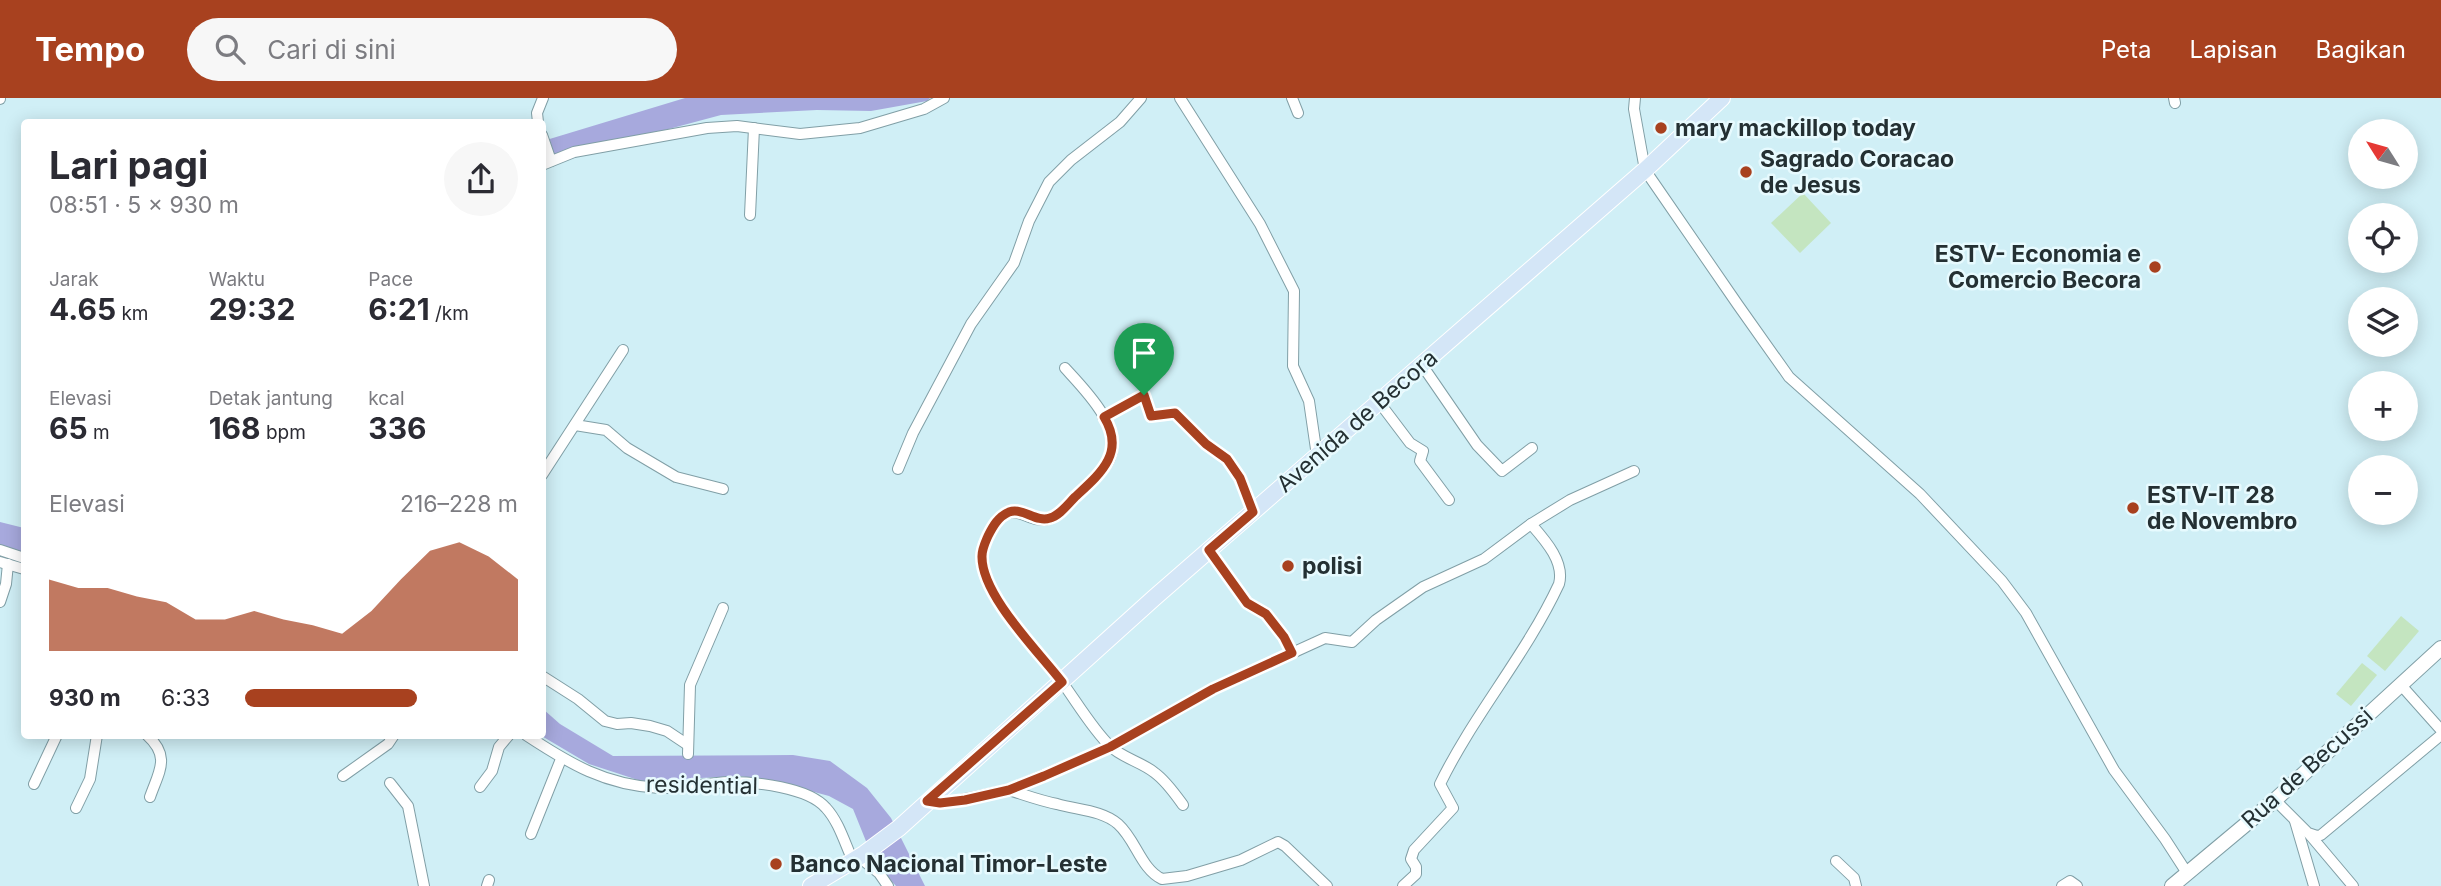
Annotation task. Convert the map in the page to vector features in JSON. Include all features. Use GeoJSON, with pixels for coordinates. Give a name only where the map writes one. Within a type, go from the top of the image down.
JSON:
{"type":"FeatureCollection","features":[{"type":"Feature","properties":{"kind":"main road","name":"Avenida de Becora"},"geometry":{"type":"LineString","coordinates":[[859,857],[899,828],[1209,550],[1646,170],[1722,98]]}},
{"type":"Feature","properties":{"kind":"main road"},"geometry":{"type":"LineString","coordinates":[[811,886],[859,857]]}},
{"type":"Feature","properties":{"kind":"street"},"geometry":{"type":"LineString","coordinates":[[538,119],[537,113],[543,98]]}},
{"type":"Feature","properties":{"kind":"street"},"geometry":{"type":"LineString","coordinates":[[547,163],[575,152],[707,128],[737,126],[800,134],[860,128],[925,109],[944,98]]}},
{"type":"Feature","properties":{"kind":"street"},"geometry":{"type":"LineString","coordinates":[[898,469],[913,433],[971,324],[1014,263],[1029,221],[1049,182],[1071,160],[1120,122],[1141,98]]}},
{"type":"Feature","properties":{"kind":"street"},"geometry":{"type":"LineString","coordinates":[[1180,98],[1260,224],[1294,291],[1293,366],[1309,401],[1317,456]]}},
{"type":"Feature","properties":{"kind":"street"},"geometry":{"type":"LineString","coordinates":[[1292,98],[1298,113]]}},
{"type":"Feature","properties":{"kind":"street"},"geometry":{"type":"LineString","coordinates":[[1635,98],[1634,109],[1646,170],[1789,377],[1920,494],[2002,581],[2026,613],[2114,770],[2187,873]]}},
{"type":"Feature","properties":{"kind":"street"},"geometry":{"type":"LineString","coordinates":[[750,215],[754,128]]}},
{"type":"Feature","properties":{"kind":"street"},"geometry":{"type":"LineString","coordinates":[[546,469],[623,350]]}},
{"type":"Feature","properties":{"kind":"street"},"geometry":{"type":"LineString","coordinates":[[1422,365],[1478,445],[1502,471],[1532,448]]}},
{"type":"Feature","properties":{"kind":"street"},"geometry":{"type":"LineString","coordinates":[[1065,368],[1090,395],[1104,417],[1114,438],[1110,458],[1096,478],[1053,518],[1040,520],[1022,512],[1010,512],[995,522],[984,546],[982,558],[986,576],[1007,616],[1062,682],[1110,747],[1156,774],[1184,805]]}},
{"type":"Feature","properties":{"kind":"street"},"geometry":{"type":"LineString","coordinates":[[1104,417],[1144,395],[1151,416],[1175,413],[1206,444],[1227,459],[1240,478],[1253,512]]}},
{"type":"Feature","properties":{"kind":"street"},"geometry":{"type":"LineString","coordinates":[[1379,402],[1410,443],[1423,451],[1420,461],[1449,500]]}},
{"type":"Feature","properties":{"kind":"street"},"geometry":{"type":"LineString","coordinates":[[575,425],[606,430],[614,434],[627,448],[676,477],[723,489]]}},
{"type":"Feature","properties":{"kind":"street"},"geometry":{"type":"LineString","coordinates":[[927,801],[951,802],[1009,790],[1110,747],[1213,689],[1325,638],[1352,642],[1376,620],[1423,587],[1484,559],[1531,524],[1570,500],[1634,471]]}},
{"type":"Feature","properties":{"kind":"street"},"geometry":{"type":"LineString","coordinates":[[1403,886],[1416,874],[1416,867],[1411,859],[1414,850],[1453,808],[1440,784],[1455,752],[1533,635],[1559,584],[1560,565],[1531,524]]}},
{"type":"Feature","properties":{"kind":"street"},"geometry":{"type":"LineString","coordinates":[[0,550],[21,557]]}},
{"type":"Feature","properties":{"kind":"street"},"geometry":{"type":"LineString","coordinates":[[1209,550],[1247,603],[1266,614],[1284,637],[1292,653]]}},
{"type":"Feature","properties":{"kind":"street"},"geometry":{"type":"LineString","coordinates":[[0,602],[6,584],[4,563],[21,568]]}},
{"type":"Feature","properties":{"kind":"street"},"geometry":{"type":"LineString","coordinates":[[546,679],[605,721],[650,726],[667,731],[688,749],[690,685],[723,608]]}},
{"type":"Feature","properties":{"kind":"street","name":"Rua de Becussi"},"geometry":{"type":"LineString","coordinates":[[2172,886],[2275,800],[2441,649]]}},
{"type":"Feature","properties":{"kind":"street"},"geometry":{"type":"LineString","coordinates":[[2400,684],[2441,730]]}},
{"type":"Feature","properties":{"kind":"street"},"geometry":{"type":"LineString","coordinates":[[2308,833],[2317,836],[2325,833],[2441,735]]}},
{"type":"Feature","properties":{"kind":"street"},"geometry":{"type":"LineString","coordinates":[[34,784],[55,739]]}},
{"type":"Feature","properties":{"kind":"street"},"geometry":{"type":"LineString","coordinates":[[76,807],[90,779],[96,739]]}},
{"type":"Feature","properties":{"kind":"street"},"geometry":{"type":"LineString","coordinates":[[150,797],[162,760],[159,747],[151,739]]}},
{"type":"Feature","properties":{"kind":"street"},"geometry":{"type":"LineString","coordinates":[[343,776],[391,739]]}},
{"type":"Feature","properties":{"kind":"street"},"geometry":{"type":"LineString","coordinates":[[480,787],[492,771],[497,750],[506,739]]}},
{"type":"Feature","properties":{"kind":"street","name":"residential"},"geometry":{"type":"LineString","coordinates":[[532,739],[585,771],[620,782],[660,788],[732,782],[801,792],[827,808],[859,857]]}},
{"type":"Feature","properties":{"kind":"street"},"geometry":{"type":"LineString","coordinates":[[531,834],[561,759]]}},
{"type":"Feature","properties":{"kind":"street"},"geometry":{"type":"LineString","coordinates":[[390,783],[408,806],[424,886]]}},
{"type":"Feature","properties":{"kind":"street"},"geometry":{"type":"LineString","coordinates":[[1009,790],[1112,820],[1124,830],[1150,871],[1162,879],[1187,876],[1241,860],[1278,842],[1327,886]]}},
{"type":"Feature","properties":{"kind":"street"},"geometry":{"type":"LineString","coordinates":[[2275,800],[2308,833],[2353,886]]}},
{"type":"Feature","properties":{"kind":"street"},"geometry":{"type":"LineString","coordinates":[[2295,821],[2314,886]]}},
{"type":"Feature","properties":{"kind":"street"},"geometry":{"type":"LineString","coordinates":[[859,857],[878,873],[888,886]]}},
{"type":"Feature","properties":{"kind":"street"},"geometry":{"type":"LineString","coordinates":[[1836,861],[1854,878],[1856,886]]}},
{"type":"Feature","properties":{"kind":"street"},"geometry":{"type":"LineString","coordinates":[[2062,886],[2070,881],[2077,886]]}},
{"type":"Feature","properties":{"kind":"green space"},"geometry":{"type":"Polygon","coordinates":[[[1803,193],[1831,223],[1800,253],[1771,223],[1803,193]]]}},
{"type":"Feature","properties":{"kind":"green space"},"geometry":{"type":"Polygon","coordinates":[[[2401,616],[2419,631],[2385,671],[2367,656],[2401,616]]]}},
{"type":"Feature","properties":{"kind":"green space"},"geometry":{"type":"Polygon","coordinates":[[[2362,663],[2377,675],[2351,706],[2336,694],[2362,663]]]}},
{"type":"Feature","properties":{"kind":"water"},"geometry":{"type":"Polygon","coordinates":[[[685,98],[930,98],[927,101],[871,111],[817,110],[721,115],[639,137],[546,167],[546,140],[685,98]]]}},
{"type":"Feature","properties":{"kind":"water"},"geometry":{"type":"Polygon","coordinates":[[[0,522],[21,527],[21,554],[0,547],[0,522]]]}},
{"type":"Feature","properties":{"kind":"water"},"geometry":{"type":"Polygon","coordinates":[[[546,712],[560,724],[613,756],[793,755],[830,761],[867,788],[891,818],[925,886],[896,886],[874,861],[853,809],[829,796],[781,783],[740,776],[641,781],[589,764],[546,739],[546,712]]]}},
{"type":"Feature","properties":{"kind":"place","name":"mary mackillop today"},"geometry":{"type":"Point","coordinates":[1661,128]}},
{"type":"Feature","properties":{"kind":"place","name":"Sagrado Coracao de Jesus"},"geometry":{"type":"Point","coordinates":[1746,172]}},
{"type":"Feature","properties":{"kind":"place","name":"ESTV- Economia e Comercio Becora"},"geometry":{"type":"Point","coordinates":[2155,267]}},
{"type":"Feature","properties":{"kind":"place","name":"ESTV-IT 28 de Novembro"},"geometry":{"type":"Point","coordinates":[2133,508]}},
{"type":"Feature","properties":{"kind":"place","name":"polisi"},"geometry":{"type":"Point","coordinates":[1288,566]}},
{"type":"Feature","properties":{"kind":"place","name":"Banco Nacional Timor-Leste"},"geometry":{"type":"Point","coordinates":[776,864]}},
{"type":"Feature","properties":{"kind":"route"},"geometry":{"type":"LineString","coordinates":[[1144,395],[1151,416],[1175,413],[1206,444],[1227,459],[1240,478],[1253,512],[1209,550],[1247,603],[1266,614],[1284,637],[1292,653],[1213,689],[1110,747],[1044,776],[1009,790],[965,800],[940,803],[927,801],[1062,682],[1007,616],[986,576],[982,558],[984,546],[995,522],[1010,512],[1022,512],[1040,520],[1053,518],[1096,478],[1110,458],[1114,438],[1104,417],[1144,395]]}}]}
